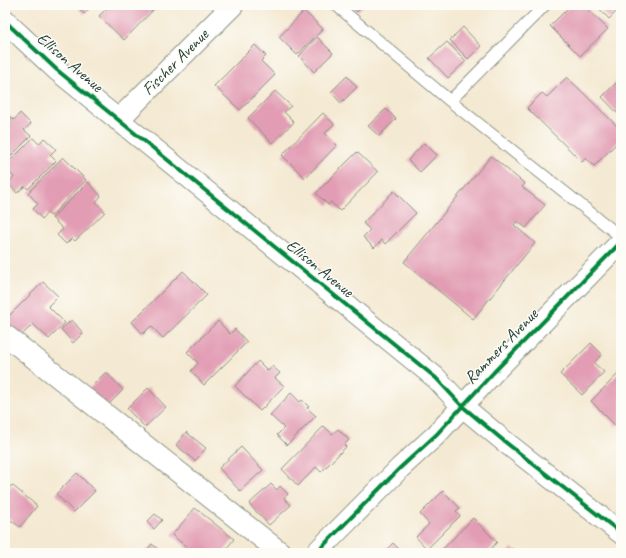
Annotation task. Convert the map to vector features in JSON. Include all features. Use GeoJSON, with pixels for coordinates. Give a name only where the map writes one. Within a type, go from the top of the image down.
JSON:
{"type":"FeatureCollection","features":[{"type":"Feature","properties":{"kind":"street","name":"Fischer Avenue"},"geometry":{"type":"LineString","coordinates":[[118,120],[233,5]]}},
{"type":"Feature","properties":{"kind":"street","name":"Ellison Avenue"},"geometry":{"type":"LineString","coordinates":[[5,20],[57,70],[436,378],[462,406],[504,441],[621,533]]}},
{"type":"Feature","properties":{"kind":"street","name":"Rammers Avenue"},"geometry":{"type":"LineString","coordinates":[[316,553],[400,468],[436,435],[494,372],[621,242]]}},
{"type":"Feature","properties":{"kind":"street"},"geometry":{"type":"LineString","coordinates":[[5,335],[281,553]]}},
{"type":"Feature","properties":{"kind":"lane"},"geometry":{"type":"LineString","coordinates":[[336,5],[450,101],[621,237]]}},
{"type":"Feature","properties":{"kind":"lane"},"geometry":{"type":"LineString","coordinates":[[450,101],[545,5]]}},
{"type":"Feature","properties":{"kind":"building"},"geometry":{"type":"Polygon","coordinates":[[[76,5],[93,5],[84,14],[76,5]]]}},
{"type":"Feature","properties":{"kind":"building"},"geometry":{"type":"Polygon","coordinates":[[[110,5],[158,5],[124,40],[99,16],[110,5]]]}},
{"type":"Feature","properties":{"kind":"building"},"geometry":{"type":"Polygon","coordinates":[[[351,5],[364,5],[357,12],[351,5]]]}},
{"type":"Feature","properties":{"kind":"building"},"geometry":{"type":"Polygon","coordinates":[[[571,5],[583,5],[608,29],[580,56],[550,26],[571,5]]]}},
{"type":"Feature","properties":{"kind":"building"},"geometry":{"type":"Polygon","coordinates":[[[596,5],[620,5],[621,7],[609,19],[596,5]]]}},
{"type":"Feature","properties":{"kind":"building"},"geometry":{"type":"Polygon","coordinates":[[[304,11],[323,29],[297,55],[279,37],[304,11]]]}},
{"type":"Feature","properties":{"kind":"building"},"geometry":{"type":"Polygon","coordinates":[[[463,27],[481,46],[468,59],[450,40],[463,27]]]}},
{"type":"Feature","properties":{"kind":"building"},"geometry":{"type":"Polygon","coordinates":[[[317,37],[333,53],[314,72],[299,56],[317,37]]]}},
{"type":"Feature","properties":{"kind":"building"},"geometry":{"type":"Polygon","coordinates":[[[447,42],[466,61],[448,78],[429,58],[447,42]]]}},
{"type":"Feature","properties":{"kind":"building"},"geometry":{"type":"Polygon","coordinates":[[[255,45],[266,56],[261,61],[275,75],[240,110],[214,86],[255,45]]]}},
{"type":"Feature","properties":{"kind":"building"},"geometry":{"type":"Polygon","coordinates":[[[347,76],[357,87],[341,103],[331,92],[347,76]]]}},
{"type":"Feature","properties":{"kind":"building"},"geometry":{"type":"Polygon","coordinates":[[[567,77],[621,130],[621,139],[594,166],[586,158],[582,162],[527,108],[542,93],[547,97],[567,77]]]}},
{"type":"Feature","properties":{"kind":"building"},"geometry":{"type":"Polygon","coordinates":[[[621,78],[621,117],[602,97],[621,78]]]}},
{"type":"Feature","properties":{"kind":"building"},"geometry":{"type":"Polygon","coordinates":[[[275,91],[291,106],[284,112],[294,122],[272,143],[248,118],[275,91]]]}},
{"type":"Feature","properties":{"kind":"building"},"geometry":{"type":"Polygon","coordinates":[[[386,109],[396,119],[379,136],[368,126],[386,109]]]}},
{"type":"Feature","properties":{"kind":"building"},"geometry":{"type":"Polygon","coordinates":[[[6,113],[14,120],[20,113],[31,124],[24,130],[31,136],[5,162],[5,114],[6,113]]]}},
{"type":"Feature","properties":{"kind":"building"},"geometry":{"type":"Polygon","coordinates":[[[323,113],[334,124],[325,133],[337,145],[305,178],[282,155],[323,113]]]}},
{"type":"Feature","properties":{"kind":"building"},"geometry":{"type":"Polygon","coordinates":[[[33,138],[39,144],[44,138],[56,149],[50,155],[56,161],[28,189],[25,186],[17,193],[8,183],[14,177],[5,169],[5,166],[33,138]]]}},
{"type":"Feature","properties":{"kind":"building"},"geometry":{"type":"Polygon","coordinates":[[[424,143],[437,155],[420,172],[408,160],[424,143]]]}},
{"type":"Feature","properties":{"kind":"building"},"geometry":{"type":"Polygon","coordinates":[[[357,152],[378,172],[340,211],[331,202],[328,205],[316,193],[357,152]]]}},
{"type":"Feature","properties":{"kind":"building"},"geometry":{"type":"Polygon","coordinates":[[[491,156],[525,184],[522,187],[545,205],[526,228],[517,221],[514,225],[535,243],[473,319],[404,262],[491,156]]]}},
{"type":"Feature","properties":{"kind":"building"},"geometry":{"type":"Polygon","coordinates":[[[63,157],[86,180],[51,216],[47,213],[42,219],[33,209],[38,204],[28,193],[63,157]]]}},
{"type":"Feature","properties":{"kind":"building"},"geometry":{"type":"Polygon","coordinates":[[[88,182],[101,196],[96,202],[105,212],[75,241],[72,238],[66,244],[57,235],[63,229],[52,218],[88,182]]]}},
{"type":"Feature","properties":{"kind":"building"},"geometry":{"type":"Polygon","coordinates":[[[394,191],[416,213],[385,244],[382,240],[374,248],[363,237],[370,230],[363,223],[394,191]]]}},
{"type":"Feature","properties":{"kind":"building"},"geometry":{"type":"Polygon","coordinates":[[[183,271],[207,295],[163,338],[151,326],[143,334],[132,322],[183,271]]]}},
{"type":"Feature","properties":{"kind":"building"},"geometry":{"type":"Polygon","coordinates":[[[43,282],[58,296],[48,306],[65,323],[49,339],[33,324],[21,336],[5,320],[43,282]]]}},
{"type":"Feature","properties":{"kind":"building"},"geometry":{"type":"Polygon","coordinates":[[[72,320],[83,333],[73,343],[61,329],[72,320]]]}},
{"type":"Feature","properties":{"kind":"building"},"geometry":{"type":"Polygon","coordinates":[[[218,321],[230,334],[235,329],[247,342],[204,385],[191,371],[198,363],[187,352],[218,321]]]}},
{"type":"Feature","properties":{"kind":"building"},"geometry":{"type":"Polygon","coordinates":[[[591,343],[602,354],[594,363],[604,372],[582,395],[560,374],[591,343]]]}},
{"type":"Feature","properties":{"kind":"building"},"geometry":{"type":"Polygon","coordinates":[[[258,361],[268,371],[272,366],[280,373],[275,378],[284,386],[260,411],[235,386],[258,361]]]}},
{"type":"Feature","properties":{"kind":"building"},"geometry":{"type":"Polygon","coordinates":[[[621,371],[621,421],[616,426],[591,401],[621,371]]]}},
{"type":"Feature","properties":{"kind":"building"},"geometry":{"type":"Polygon","coordinates":[[[106,372],[123,390],[105,408],[88,390],[106,372]]]}},
{"type":"Feature","properties":{"kind":"building"},"geometry":{"type":"Polygon","coordinates":[[[148,388],[166,407],[145,427],[127,409],[148,388]]]}},
{"type":"Feature","properties":{"kind":"building"},"geometry":{"type":"Polygon","coordinates":[[[291,393],[300,402],[302,400],[309,407],[307,408],[316,416],[287,445],[277,435],[284,428],[270,415],[291,393]]]}},
{"type":"Feature","properties":{"kind":"building"},"geometry":{"type":"Polygon","coordinates":[[[324,426],[332,434],[338,429],[349,440],[344,445],[346,447],[321,472],[316,467],[298,486],[282,469],[324,426]]]}},
{"type":"Feature","properties":{"kind":"building"},"geometry":{"type":"Polygon","coordinates":[[[186,432],[206,448],[195,461],[176,445],[186,432]]]}},
{"type":"Feature","properties":{"kind":"building"},"geometry":{"type":"Polygon","coordinates":[[[241,447],[263,470],[240,491],[219,468],[241,447]]]}},
{"type":"Feature","properties":{"kind":"building"},"geometry":{"type":"Polygon","coordinates":[[[77,473],[95,491],[74,512],[56,494],[77,473]]]}},
{"type":"Feature","properties":{"kind":"building"},"geometry":{"type":"Polygon","coordinates":[[[271,484],[277,490],[280,486],[288,494],[284,498],[291,505],[269,525],[249,504],[271,484]]]}},
{"type":"Feature","properties":{"kind":"building"},"geometry":{"type":"Polygon","coordinates":[[[12,485],[37,506],[20,527],[5,516],[5,493],[12,485]]]}},
{"type":"Feature","properties":{"kind":"building"},"geometry":{"type":"Polygon","coordinates":[[[443,491],[460,508],[456,511],[460,516],[427,549],[416,537],[429,524],[420,514],[443,491]]]}},
{"type":"Feature","properties":{"kind":"building"},"geometry":{"type":"Polygon","coordinates":[[[195,508],[234,539],[223,553],[194,553],[172,535],[195,508]]]}},
{"type":"Feature","properties":{"kind":"building"},"geometry":{"type":"Polygon","coordinates":[[[155,514],[162,520],[154,529],[147,522],[155,514]]]}},
{"type":"Feature","properties":{"kind":"building"},"geometry":{"type":"Polygon","coordinates":[[[473,518],[497,542],[487,553],[439,553],[473,518]]]}},
{"type":"Feature","properties":{"kind":"building"},"geometry":{"type":"Polygon","coordinates":[[[393,543],[403,553],[383,553],[393,543]]]}},
{"type":"Feature","properties":{"kind":"building"},"geometry":{"type":"Polygon","coordinates":[[[152,544],[163,553],[145,553],[152,544]]]}},
{"type":"Feature","properties":{"kind":"building"},"geometry":{"type":"Polygon","coordinates":[[[512,548],[517,553],[507,553],[512,548]]]}},
{"type":"Feature","properties":{"kind":"cycle path"},"geometry":{"type":"LineString","coordinates":[[5,20],[57,70],[436,378],[462,406],[504,441],[621,533]]}},
{"type":"Feature","properties":{"kind":"cycle path"},"geometry":{"type":"LineString","coordinates":[[316,553],[400,468],[436,435],[494,372],[621,242]]}}]}
